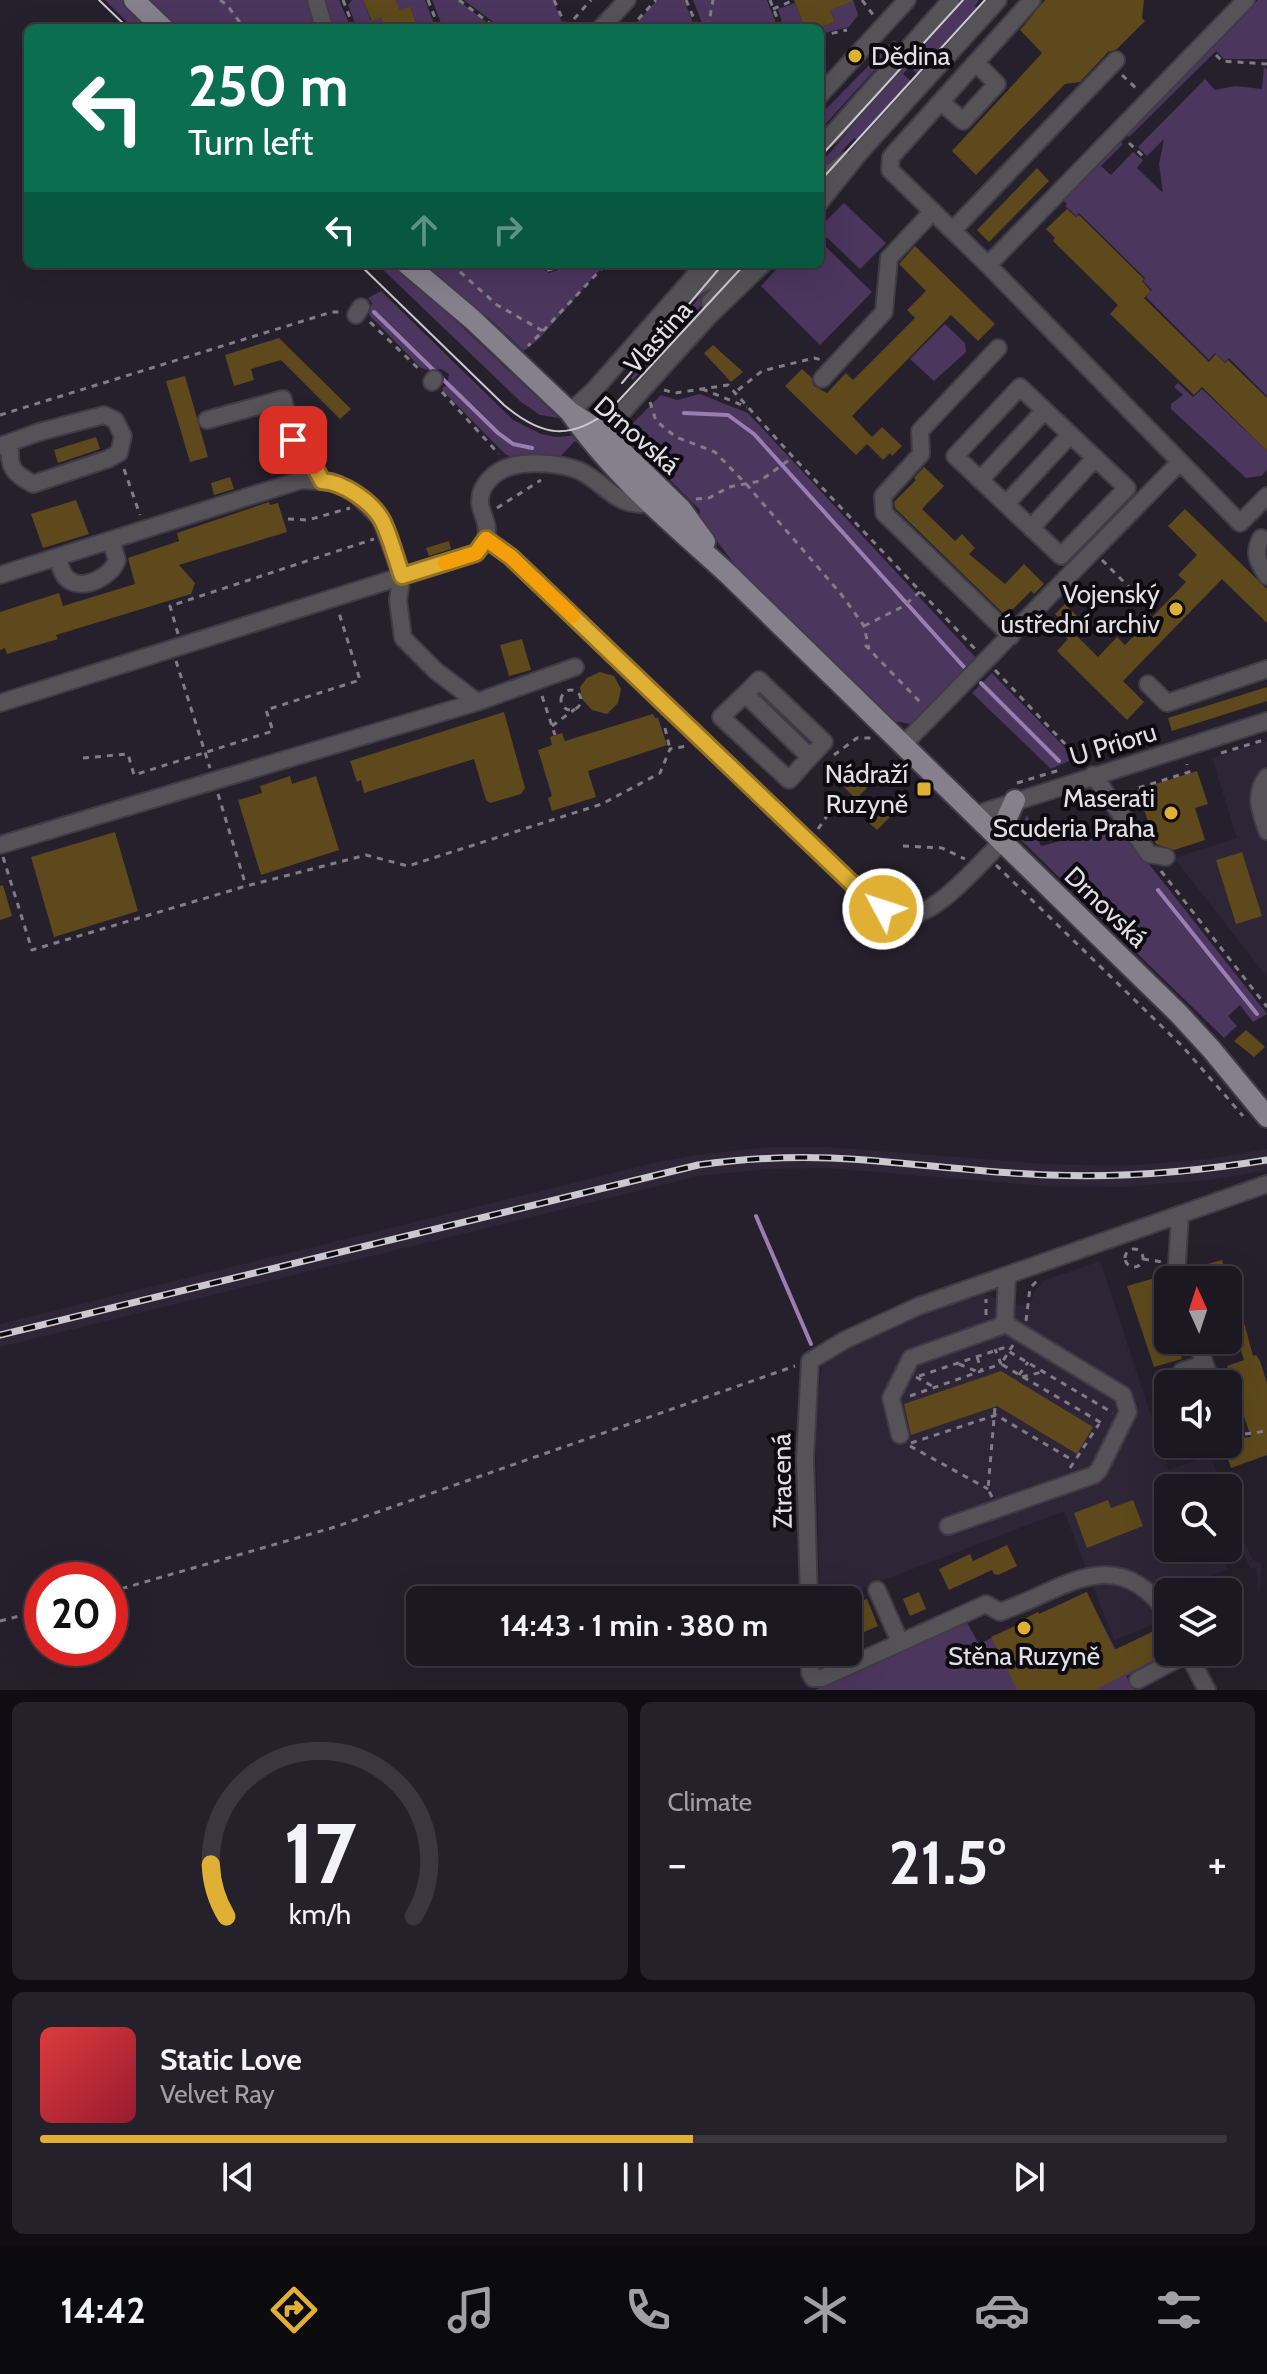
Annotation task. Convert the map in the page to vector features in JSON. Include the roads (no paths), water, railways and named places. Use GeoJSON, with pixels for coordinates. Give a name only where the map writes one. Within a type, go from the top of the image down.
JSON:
{"type":"FeatureCollection","features":[{"type":"Feature","properties":{"kind":"main road"},"geometry":{"type":"LineString","coordinates":[[134,0],[159,24]]}},
{"type":"Feature","properties":{"kind":"main road","name":"Drnovská"},"geometry":{"type":"LineString","coordinates":[[412,268],[472,319],[598,439],[681,509],[728,574]]}},
{"type":"Feature","properties":{"kind":"main road","name":"Drnovská"},"geometry":{"type":"LineString","coordinates":[[598,439],[651,503],[728,574],[974,815],[988,855],[1179,1014],[1265,1109]]}},
{"type":"Feature","properties":{"kind":"main road"},"geometry":{"type":"LineString","coordinates":[[988,855],[1005,822],[1012,793]]}},
{"type":"Feature","properties":{"kind":"street"},"geometry":{"type":"LineString","coordinates":[[316,0],[323,24]]}},
{"type":"Feature","properties":{"kind":"street"},"geometry":{"type":"LineString","coordinates":[[605,24],[627,0]]}},
{"type":"Feature","properties":{"kind":"street"},"geometry":{"type":"LineString","coordinates":[[824,91],[907,0]]}},
{"type":"Feature","properties":{"kind":"street"},"geometry":{"type":"LineString","coordinates":[[826,138],[951,0]]}},
{"type":"Feature","properties":{"kind":"street"},"geometry":{"type":"LineString","coordinates":[[1032,0],[891,157],[890,170],[988,265],[1240,523],[1264,541],[1256,548],[1257,561],[1267,576]]}},
{"type":"Feature","properties":{"kind":"street"},"geometry":{"type":"LineString","coordinates":[[988,265],[1246,0]]}},
{"type":"Feature","properties":{"kind":"street"},"geometry":{"type":"LineString","coordinates":[[824,197],[861,151],[996,1]]}},
{"type":"Feature","properties":{"kind":"street"},"geometry":{"type":"LineString","coordinates":[[953,230],[1113,62]]}},
{"type":"Feature","properties":{"kind":"street"},"geometry":{"type":"LineString","coordinates":[[941,102],[963,121],[997,84],[976,63]]}},
{"type":"Feature","properties":{"kind":"street"},"geometry":{"type":"LineString","coordinates":[[824,178],[861,151]]}},
{"type":"Feature","properties":{"kind":"street"},"geometry":{"type":"LineString","coordinates":[[822,379],[884,312],[889,258],[933,211]]}},
{"type":"Feature","properties":{"kind":"street","name":"Vlastina"},"geometry":{"type":"LineString","coordinates":[[570,412],[594,390],[675,298],[727,269]]}},
{"type":"Feature","properties":{"kind":"street","name":"Vlastina"},"geometry":{"type":"LineString","coordinates":[[598,439],[709,316],[727,269]]}},
{"type":"Feature","properties":{"kind":"street"},"geometry":{"type":"LineString","coordinates":[[998,348],[920,431],[921,454],[883,496],[884,513],[1011,636]]}},
{"type":"Feature","properties":{"kind":"street"},"geometry":{"type":"LineString","coordinates":[[1020,387],[1044,411],[1127,488],[1061,556],[955,456],[1020,387]]}},
{"type":"Feature","properties":{"kind":"street"},"geometry":{"type":"LineString","coordinates":[[207,420],[283,399],[293,440],[322,481]]}},
{"type":"Feature","properties":{"kind":"street"},"geometry":{"type":"LineString","coordinates":[[980,480],[1044,411]]}},
{"type":"Feature","properties":{"kind":"street"},"geometry":{"type":"LineString","coordinates":[[104,415],[115,420],[123,436],[119,453],[108,459],[33,484],[15,474],[5,445],[39,432],[104,415]]}},
{"type":"Feature","properties":{"kind":"street"},"geometry":{"type":"LineString","coordinates":[[1006,504],[1070,435]]}},
{"type":"Feature","properties":{"kind":"street"},"geometry":{"type":"LineString","coordinates":[[1031,528],[1095,458]]}},
{"type":"Feature","properties":{"kind":"street"},"geometry":{"type":"LineString","coordinates":[[903,745],[1180,462]]}},
{"type":"Feature","properties":{"kind":"street"},"geometry":{"type":"LineString","coordinates":[[0,703],[476,553],[486,539],[487,528],[480,501],[484,484],[511,466],[557,465],[580,471],[627,504],[651,503]]}},
{"type":"Feature","properties":{"kind":"street"},"geometry":{"type":"LineString","coordinates":[[0,575],[301,480],[332,482],[355,493],[381,519],[402,576],[398,600],[403,638],[436,671],[477,702]]}},
{"type":"Feature","properties":{"kind":"street"},"geometry":{"type":"LineString","coordinates":[[1240,523],[1267,496]]}},
{"type":"Feature","properties":{"kind":"street"},"geometry":{"type":"LineString","coordinates":[[1118,497],[1133,511]]}},
{"type":"Feature","properties":{"kind":"street"},"geometry":{"type":"LineString","coordinates":[[486,539],[511,557],[863,894],[883,909],[898,916],[915,916],[932,908],[988,855]]}},
{"type":"Feature","properties":{"kind":"street"},"geometry":{"type":"LineString","coordinates":[[58,557],[63,574],[69,581],[79,583],[103,578],[110,573],[117,560],[111,540]]}},
{"type":"Feature","properties":{"kind":"street"},"geometry":{"type":"LineString","coordinates":[[0,845],[477,702],[575,667]]}},
{"type":"Feature","properties":{"kind":"street"},"geometry":{"type":"LineString","coordinates":[[1148,684],[1167,703],[1267,669]]}},
{"type":"Feature","properties":{"kind":"street"},"geometry":{"type":"LineString","coordinates":[[759,680],[824,742],[818,759],[789,780],[721,717],[759,680]]}},
{"type":"Feature","properties":{"kind":"street","name":"U Prioru"},"geometry":{"type":"LineString","coordinates":[[974,815],[1012,793],[1093,775],[1267,721]]}},
{"type":"Feature","properties":{"kind":"street"},"geometry":{"type":"LineString","coordinates":[[1093,775],[1149,854],[1166,857]]}},
{"type":"Feature","properties":{"kind":"street"},"geometry":{"type":"LineString","coordinates":[[1267,777],[1262,783],[1259,808],[1267,831]]}},
{"type":"Feature","properties":{"kind":"street"},"geometry":{"type":"LineString","coordinates":[[903,1440],[891,1404],[911,1358],[1001,1326],[1005,1319],[1007,1276],[1267,1184]]}},
{"type":"Feature","properties":{"kind":"street"},"geometry":{"type":"LineString","coordinates":[[1177,1266],[1180,1215]]}},
{"type":"Feature","properties":{"kind":"street","name":"Ztracená"},"geometry":{"type":"LineString","coordinates":[[809,1586],[805,1445],[810,1361],[845,1340],[919,1306],[1007,1276]]}},
{"type":"Feature","properties":{"kind":"street"},"geometry":{"type":"LineString","coordinates":[[948,1526],[1094,1475],[1128,1412],[1123,1395],[1009,1326],[1005,1319]]}},
{"type":"Feature","properties":{"kind":"street"},"geometry":{"type":"LineString","coordinates":[[1201,1354],[1206,1370]]}},
{"type":"Feature","properties":{"kind":"street"},"geometry":{"type":"LineString","coordinates":[[1185,1370],[1204,1364]]}},
{"type":"Feature","properties":{"kind":"street"},"geometry":{"type":"LineString","coordinates":[[862,1660],[986,1604],[1000,1612],[1089,1575],[1113,1575],[1128,1570],[1154,1597]]}},
{"type":"Feature","properties":{"kind":"street"},"geometry":{"type":"LineString","coordinates":[[877,1590],[900,1642]]}},
{"type":"Feature","properties":{"kind":"street"},"geometry":{"type":"LineString","coordinates":[[810,1666],[813,1678],[822,1678],[848,1666]]}},
{"type":"Feature","properties":{"kind":"street"},"geometry":{"type":"LineString","coordinates":[[1138,1680],[1164,1666]]}},
{"type":"Feature","properties":{"kind":"street"},"geometry":{"type":"LineString","coordinates":[[1195,1666],[1207,1690]]}},
{"type":"Feature","properties":{"kind":"waterway"},"geometry":{"type":"LineString","coordinates":[[374,312],[498,433],[513,444],[532,448]]}},
{"type":"Feature","properties":{"kind":"waterway"},"geometry":{"type":"LineString","coordinates":[[684,413],[728,415],[754,434],[964,667]]}},
{"type":"Feature","properties":{"kind":"waterway"},"geometry":{"type":"LineString","coordinates":[[981,683],[1059,761]]}},
{"type":"Feature","properties":{"kind":"waterway"},"geometry":{"type":"LineString","coordinates":[[1158,890],[1257,1014]]}},
{"type":"Feature","properties":{"kind":"waterway"},"geometry":{"type":"LineString","coordinates":[[756,1216],[811,1344]]}},
{"type":"Feature","properties":{"kind":"tram line"},"geometry":{"type":"LineString","coordinates":[[99,0],[124,24]]}},
{"type":"Feature","properties":{"kind":"tram line"},"geometry":{"type":"LineString","coordinates":[[824,153],[963,0]]}},
{"type":"Feature","properties":{"kind":"tram line"},"geometry":{"type":"LineString","coordinates":[[824,177],[985,0]]}},
{"type":"Feature","properties":{"kind":"tram line"},"geometry":{"type":"LineString","coordinates":[[363,268],[504,405],[531,424],[556,431],[582,427],[610,410],[741,268]]}},
{"type":"Feature","properties":{"kind":"tram line"},"geometry":{"type":"LineString","coordinates":[[622,383],[720,268]]}},
{"type":"Feature","properties":{"kind":"railway"},"geometry":{"type":"LineString","coordinates":[[0,1335],[698,1165],[764,1158],[814,1157],[1022,1174],[1104,1176],[1185,1171],[1267,1160]]}},
{"type":"Feature","properties":{"kind":"place","name":"Dědina"},"geometry":{"type":"Point","coordinates":[855,56]}},
{"type":"Feature","properties":{"kind":"place","name":"Vojenský ústřední archiv"},"geometry":{"type":"Point","coordinates":[1176,609]}},
{"type":"Feature","properties":{"kind":"place","name":"Nádraží Ruzyně"},"geometry":{"type":"Point","coordinates":[924,789]}},
{"type":"Feature","properties":{"kind":"place","name":"Maserati Scuderia Praha"},"geometry":{"type":"Point","coordinates":[1171,813]}},
{"type":"Feature","properties":{"kind":"place","name":"Stěna Ruzyně"},"geometry":{"type":"Point","coordinates":[1024,1628]}}]}
